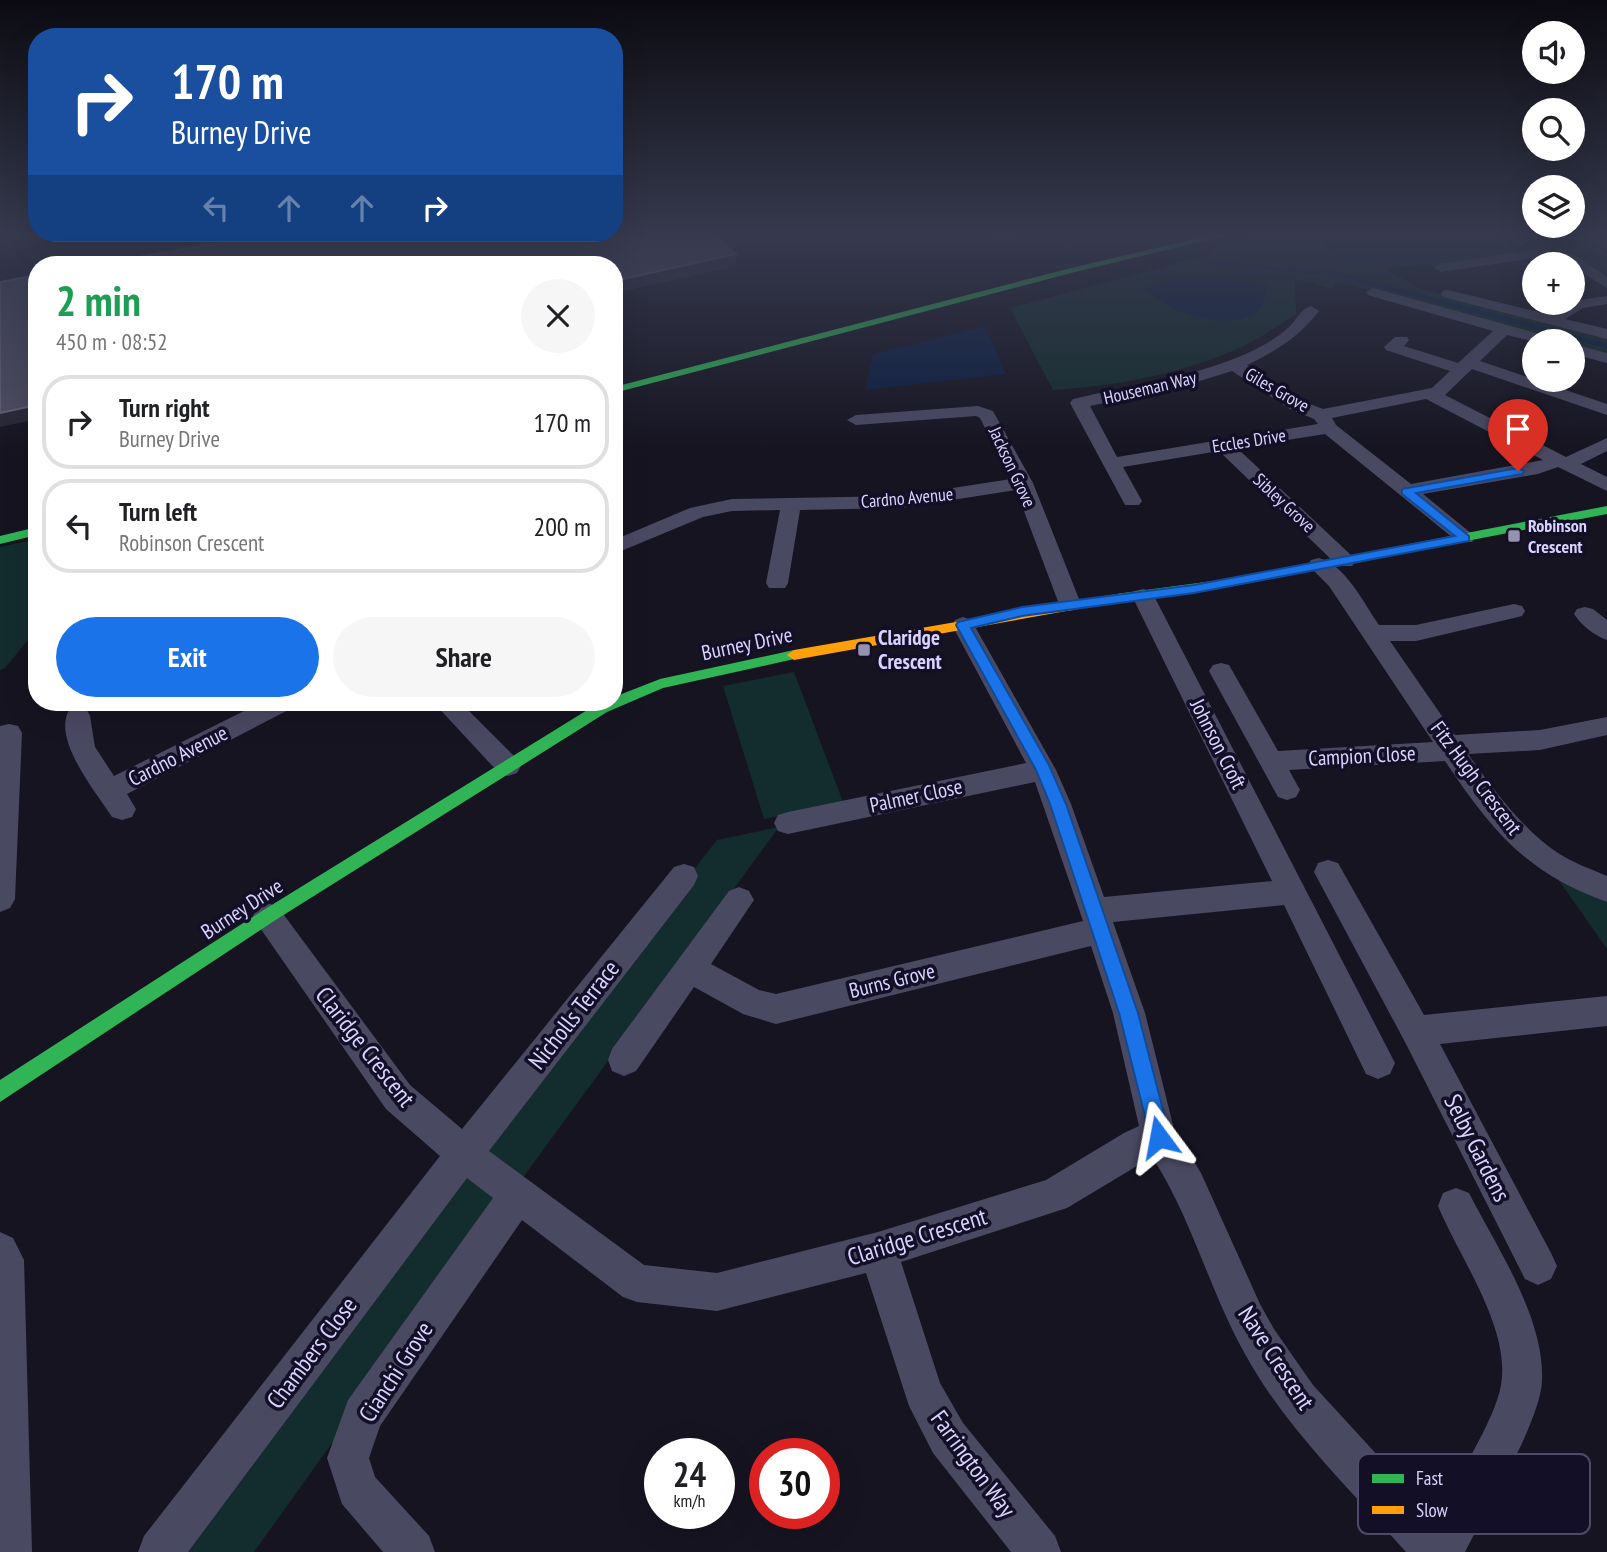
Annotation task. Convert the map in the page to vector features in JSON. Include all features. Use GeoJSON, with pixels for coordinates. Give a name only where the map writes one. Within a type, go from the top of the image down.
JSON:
{"type":"FeatureCollection","features":[{"type":"Feature","properties":{"kind":"main road"},"geometry":{"type":"LineString","coordinates":[[623,375],[896,306]]}},
{"type":"Feature","properties":{"kind":"main road"},"geometry":{"type":"LineString","coordinates":[[623,388],[937,306]]}},
{"type":"Feature","properties":{"kind":"main road","name":"Burney Drive"},"geometry":{"type":"LineString","coordinates":[[623,699],[660,684],[759,661],[963,625],[1022,611],[1143,596],[1345,561],[1607,510]]}},
{"type":"Feature","properties":{"kind":"main road"},"geometry":{"type":"LineString","coordinates":[[0,540],[28,533]]}},
{"type":"Feature","properties":{"kind":"main road","name":"Burney Drive"},"geometry":{"type":"LineString","coordinates":[[0,1092],[268,916],[597,711]]}},
{"type":"Feature","properties":{"kind":"street"},"geometry":{"type":"LineString","coordinates":[[1422,306],[1522,335]]}},
{"type":"Feature","properties":{"kind":"street"},"geometry":{"type":"LineString","coordinates":[[1497,306],[1607,334]]}},
{"type":"Feature","properties":{"kind":"street"},"geometry":{"type":"LineString","coordinates":[[1554,321],[1563,310],[1573,306]]}},
{"type":"Feature","properties":{"kind":"street","name":"Houseman Way"},"geometry":{"type":"LineString","coordinates":[[1132,501],[1079,403],[1189,381],[1233,365],[1285,339],[1304,322],[1311,311]]}},
{"type":"Feature","properties":{"kind":"street"},"geometry":{"type":"LineString","coordinates":[[1325,421],[1438,392],[1503,330]]}},
{"type":"Feature","properties":{"kind":"street"},"geometry":{"type":"LineString","coordinates":[[1401,340],[1392,347],[1602,403]]}},
{"type":"Feature","properties":{"kind":"street"},"geometry":{"type":"LineString","coordinates":[[1585,352],[1607,358]]}},
{"type":"Feature","properties":{"kind":"street","name":"Giles Grove"},"geometry":{"type":"LineString","coordinates":[[1233,365],[1325,421]]}},
{"type":"Feature","properties":{"kind":"street"},"geometry":{"type":"LineString","coordinates":[[1431,395],[1607,485]]}},
{"type":"Feature","properties":{"kind":"street","name":"Jackson Grove"},"geometry":{"type":"LineString","coordinates":[[856,420],[978,411],[987,415],[1023,483],[1070,604]]}},
{"type":"Feature","properties":{"kind":"street"},"geometry":{"type":"LineString","coordinates":[[1325,421],[1465,538]]}},
{"type":"Feature","properties":{"kind":"street","name":"Eccles Drive"},"geometry":{"type":"LineString","coordinates":[[1169,454],[1223,445],[1325,421]]}},
{"type":"Feature","properties":{"kind":"street"},"geometry":{"type":"LineString","coordinates":[[1407,491],[1562,463],[1607,444]]}},
{"type":"Feature","properties":{"kind":"street","name":"Sibley Grove"},"geometry":{"type":"LineString","coordinates":[[1223,445],[1345,561]]}},
{"type":"Feature","properties":{"kind":"street"},"geometry":{"type":"LineString","coordinates":[[1112,463],[1169,454]]}},
{"type":"Feature","properties":{"kind":"street","name":"Cardno Avenue"},"geometry":{"type":"LineString","coordinates":[[623,544],[696,512],[732,505],[901,502],[1023,483]]}},
{"type":"Feature","properties":{"kind":"street"},"geometry":{"type":"LineString","coordinates":[[777,583],[791,503]]}},
{"type":"Feature","properties":{"kind":"street","name":"Fitz Hugh Crescent"},"geometry":{"type":"LineString","coordinates":[[1319,565],[1337,581],[1472,780],[1531,848],[1550,863],[1607,890]]}},
{"type":"Feature","properties":{"kind":"street","name":"Johnson Croft"},"geometry":{"type":"LineString","coordinates":[[1143,596],[1378,1063]]}},
{"type":"Feature","properties":{"kind":"street"},"geometry":{"type":"LineString","coordinates":[[1374,633],[1416,633],[1514,611]]}},
{"type":"Feature","properties":{"kind":"street"},"geometry":{"type":"LineString","coordinates":[[1586,614],[1607,632]]}},
{"type":"Feature","properties":{"kind":"street"},"geometry":{"type":"LineString","coordinates":[[963,625],[1044,770],[1129,1013],[1159,1137]]}},
{"type":"Feature","properties":{"kind":"street","name":"Campion Close"},"geometry":{"type":"LineString","coordinates":[[1222,671],[1287,790]]}},
{"type":"Feature","properties":{"kind":"street","name":"Cardno Avenue"},"geometry":{"type":"LineString","coordinates":[[78,716],[82,749],[117,800],[268,711]]}},
{"type":"Feature","properties":{"kind":"street"},"geometry":{"type":"LineString","coordinates":[[454,711],[508,766]]}},
{"type":"Feature","properties":{"kind":"street","name":"Campion Close"},"geometry":{"type":"LineString","coordinates":[[1271,761],[1450,748],[1602,732]]}},
{"type":"Feature","properties":{"kind":"street"},"geometry":{"type":"LineString","coordinates":[[0,736],[9,733],[0,898]]}},
{"type":"Feature","properties":{"kind":"street","name":"Palmer Close"},"geometry":{"type":"LineString","coordinates":[[788,823],[1044,770]]}},
{"type":"Feature","properties":{"kind":"street","name":"Selby Gardens"},"geometry":{"type":"LineString","coordinates":[[1328,872],[1416,1031],[1538,1266]]}},
{"type":"Feature","properties":{"kind":"street","name":"Nicholls Terrace"},"geometry":{"type":"LineString","coordinates":[[464,1154],[684,876]]}},
{"type":"Feature","properties":{"kind":"street"},"geometry":{"type":"LineString","coordinates":[[1098,921],[1292,892]]}},
{"type":"Feature","properties":{"kind":"street"},"geometry":{"type":"LineString","coordinates":[[624,1060],[739,900]]}},
{"type":"Feature","properties":{"kind":"street","name":"Claridge Crescent"},"geometry":{"type":"LineString","coordinates":[[268,916],[393,1091],[464,1154],[637,1283],[717,1292],[878,1251],[1054,1195],[1136,1145],[1159,1137]]}},
{"type":"Feature","properties":{"kind":"street","name":"Burns Grove"},"geometry":{"type":"LineString","coordinates":[[690,969],[754,1004],[776,1009],[1098,921]]}},
{"type":"Feature","properties":{"kind":"street"},"geometry":{"type":"LineString","coordinates":[[1416,1031],[1607,1011]]}},
{"type":"Feature","properties":{"kind":"street","name":"Nave Crescent"},"geometry":{"type":"LineString","coordinates":[[1159,1137],[1180,1166],[1243,1311],[1261,1343],[1290,1387],[1358,1466]]}},
{"type":"Feature","properties":{"kind":"street","name":"Chambers Close"},"geometry":{"type":"LineString","coordinates":[[160,1552],[464,1154]]}},
{"type":"Feature","properties":{"kind":"street","name":"Cianchi Grove"},"geometry":{"type":"LineString","coordinates":[[413,1552],[357,1489],[348,1458],[363,1415],[518,1194]]}},
{"type":"Feature","properties":{"kind":"street","name":"Nave Crescent"},"geometry":{"type":"LineString","coordinates":[[1456,1206],[1511,1317],[1520,1352],[1522,1383],[1513,1415],[1492,1454]]}},
{"type":"Feature","properties":{"kind":"street"},"geometry":{"type":"LineString","coordinates":[[0,1251],[5,1260],[10,1552]]}},
{"type":"Feature","properties":{"kind":"street","name":"Farrington Way"},"geometry":{"type":"LineString","coordinates":[[878,1251],[923,1392],[948,1438],[1039,1552]]}},
{"type":"Feature","properties":{"kind":"street","name":"Nave Crescent"},"geometry":{"type":"LineString","coordinates":[[1422,1534],[1439,1552],[1449,1534]]}},
{"type":"Feature","properties":{"kind":"green space"},"geometry":{"type":"Polygon","coordinates":[[[1296,306],[1296,314],[1265,334],[1246,345],[1200,363],[1102,385],[1053,390],[1010,308],[1296,306]]]}},
{"type":"Feature","properties":{"kind":"green space"},"geometry":{"type":"Polygon","coordinates":[[[1432,306],[1491,306],[1579,329],[1522,330],[1432,306]]]}},
{"type":"Feature","properties":{"kind":"green space"},"geometry":{"type":"Polygon","coordinates":[[[1585,330],[1607,336],[1607,353],[1585,347],[1585,330]]]}},
{"type":"Feature","properties":{"kind":"green space"},"geometry":{"type":"Polygon","coordinates":[[[28,541],[28,640],[5,668],[0,670],[0,547],[28,541]]]}},
{"type":"Feature","properties":{"kind":"green space"},"geometry":{"type":"Polygon","coordinates":[[[794,672],[843,802],[764,819],[723,686],[794,672]]]}},
{"type":"Feature","properties":{"kind":"green space"},"geometry":{"type":"Polygon","coordinates":[[[779,827],[519,1183],[473,1151],[717,840],[779,827]]]}},
{"type":"Feature","properties":{"kind":"green space"},"geometry":{"type":"Polygon","coordinates":[[[1558,879],[1607,901],[1607,949],[1558,879]]]}},
{"type":"Feature","properties":{"kind":"green space"},"geometry":{"type":"Polygon","coordinates":[[[465,1165],[509,1196],[254,1552],[164,1552],[465,1165]]]}},
{"type":"Feature","properties":{"kind":"water"},"geometry":{"type":"Polygon","coordinates":[[[1169,306],[1261,306],[1245,318],[1231,320],[1215,320],[1183,313],[1169,306]]]}},
{"type":"Feature","properties":{"kind":"water"},"geometry":{"type":"Polygon","coordinates":[[[985,326],[1006,374],[865,390],[873,354],[985,326]]]}},
{"type":"Feature","properties":{"kind":"building"},"geometry":{"type":"Polygon","coordinates":[[[0,306],[28,306],[28,407],[0,413],[0,306]]]}},
{"type":"Feature","properties":{"kind":"waterway"},"geometry":{"type":"LineString","coordinates":[[1459,306],[1607,346]]}},
{"type":"Feature","properties":{"kind":"traffic: fast"},"geometry":{"type":"LineString","coordinates":[[623,388],[934,306]]}},
{"type":"Feature","properties":{"kind":"traffic: fast"},"geometry":{"type":"LineString","coordinates":[[1123,597],[1228,583],[1607,510]]}},
{"type":"Feature","properties":{"kind":"traffic: fast"},"geometry":{"type":"LineString","coordinates":[[0,540],[28,533]]}},
{"type":"Feature","properties":{"kind":"traffic: fast"},"geometry":{"type":"LineString","coordinates":[[623,699],[660,684],[794,655]]}},
{"type":"Feature","properties":{"kind":"traffic: fast"},"geometry":{"type":"LineString","coordinates":[[0,1092],[268,916],[597,711]]}},
{"type":"Feature","properties":{"kind":"traffic: slow"},"geometry":{"type":"LineString","coordinates":[[794,655],[1123,597]]}},
{"type":"Feature","properties":{"kind":"place","name":"Robinson Crescent"},"geometry":{"type":"Point","coordinates":[1514,536]}},
{"type":"Feature","properties":{"kind":"place","name":"Claridge Crescent"},"geometry":{"type":"Point","coordinates":[864,650]}},
{"type":"Feature","properties":{"kind":"route"},"geometry":{"type":"LineString","coordinates":[[1159,1137],[1129,1013],[1058,804],[1044,770],[963,625],[1022,611],[1194,589],[1465,538],[1407,491],[1518,471]]}}]}
